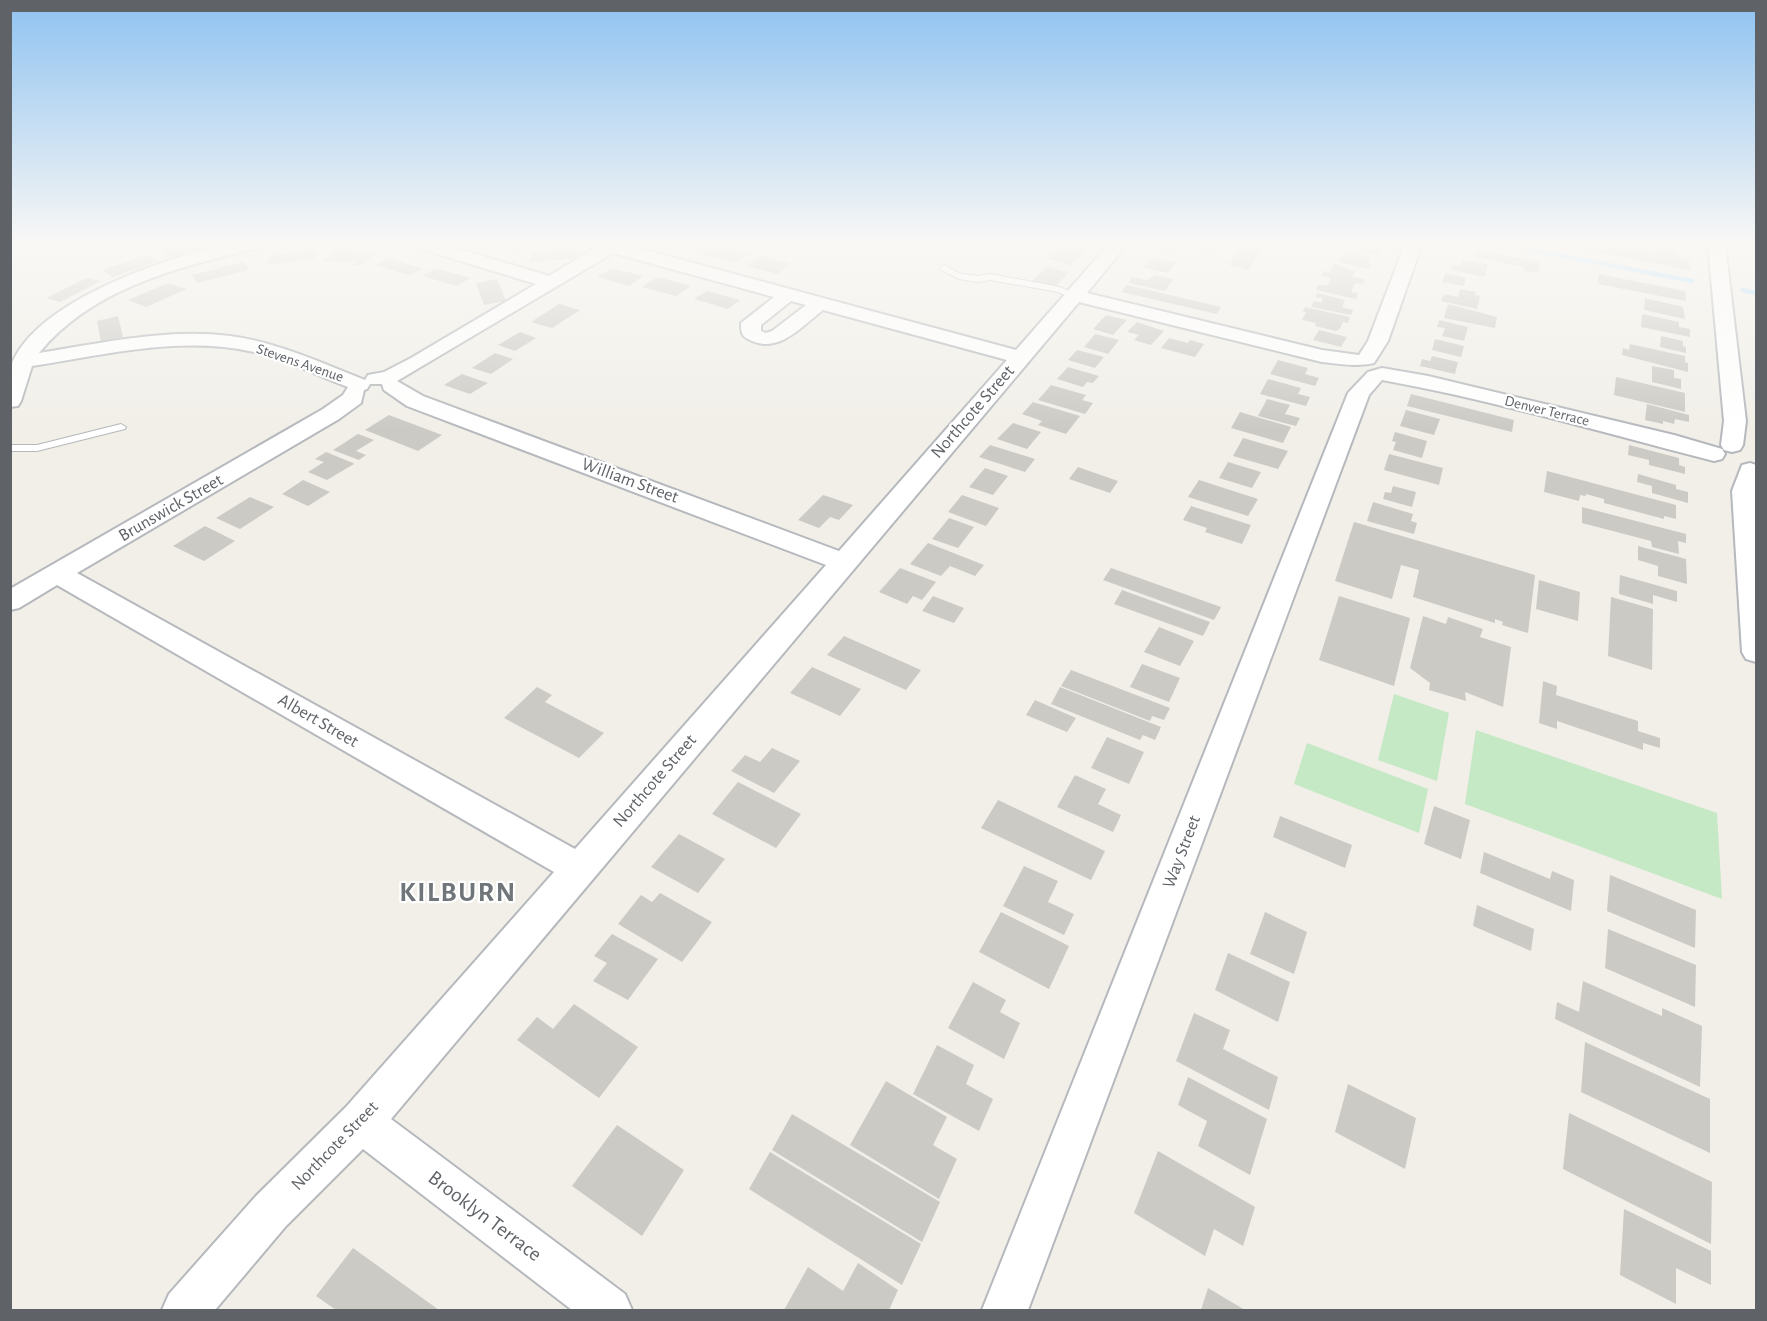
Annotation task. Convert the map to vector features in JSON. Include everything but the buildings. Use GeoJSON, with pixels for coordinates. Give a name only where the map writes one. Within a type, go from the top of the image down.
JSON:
{"type":"FeatureCollection","features":[{"type":"Feature","properties":{"kind":"street"},"geometry":{"type":"LineString","coordinates":[[12,388],[23,353],[83,306]]}},
{"type":"Feature","properties":{"kind":"street","name":"Brunswick Street"},"geometry":{"type":"LineString","coordinates":[[10,602],[514,306]]}},
{"type":"Feature","properties":{"kind":"street"},"geometry":{"type":"LineString","coordinates":[[774,306],[751,323],[751,334],[766,340],[779,335],[817,306]]}},
{"type":"Feature","properties":{"kind":"street"},"geometry":{"type":"LineString","coordinates":[[825,306],[1020,357]]}},
{"type":"Feature","properties":{"kind":"street","name":"Northcote Street"},"geometry":{"type":"LineString","coordinates":[[185,1311],[271,1211],[361,1122],[1065,306]]}},
{"type":"Feature","properties":{"kind":"street","name":"Denver Terrace"},"geometry":{"type":"LineString","coordinates":[[1114,306],[1666,440],[1738,461]]}},
{"type":"Feature","properties":{"kind":"street","name":"Way Street"},"geometry":{"type":"LineString","coordinates":[[1005,1311],[1391,306]]}},
{"type":"Feature","properties":{"kind":"street"},"geometry":{"type":"LineString","coordinates":[[1723,306],[1756,652]]}},
{"type":"Feature","properties":{"kind":"street","name":"Stevens Avenue"},"geometry":{"type":"LineString","coordinates":[[23,353],[151,343],[222,341],[256,347],[373,389]]}},
{"type":"Feature","properties":{"kind":"street","name":"William Street"},"geometry":{"type":"LineString","coordinates":[[373,389],[415,401],[844,562]]}},
{"type":"Feature","properties":{"kind":"street","name":"Albert Street"},"geometry":{"type":"LineString","coordinates":[[58,574],[579,869]]}},
{"type":"Feature","properties":{"kind":"street","name":"Brooklyn Terrace"},"geometry":{"type":"LineString","coordinates":[[361,1122],[609,1311]]}},
{"type":"Feature","properties":{"kind":"lane"},"geometry":{"type":"LineString","coordinates":[[10,448],[37,448],[121,427]]}},
{"type":"Feature","properties":{"kind":"green space"},"geometry":{"type":"Polygon","coordinates":[[[1394,694],[1449,713],[1437,781],[1378,760],[1394,694]]]}},
{"type":"Feature","properties":{"kind":"green space"},"geometry":{"type":"Polygon","coordinates":[[[1476,730],[1717,813],[1722,899],[1465,804],[1476,730]]]}},
{"type":"Feature","properties":{"kind":"green space"},"geometry":{"type":"Polygon","coordinates":[[[1307,743],[1428,789],[1419,833],[1294,784],[1307,743]]]}},
{"type":"Feature","properties":{"kind":"district","name":"KILBURN"},"geometry":{"type":"Point","coordinates":[458,893]}}]}
